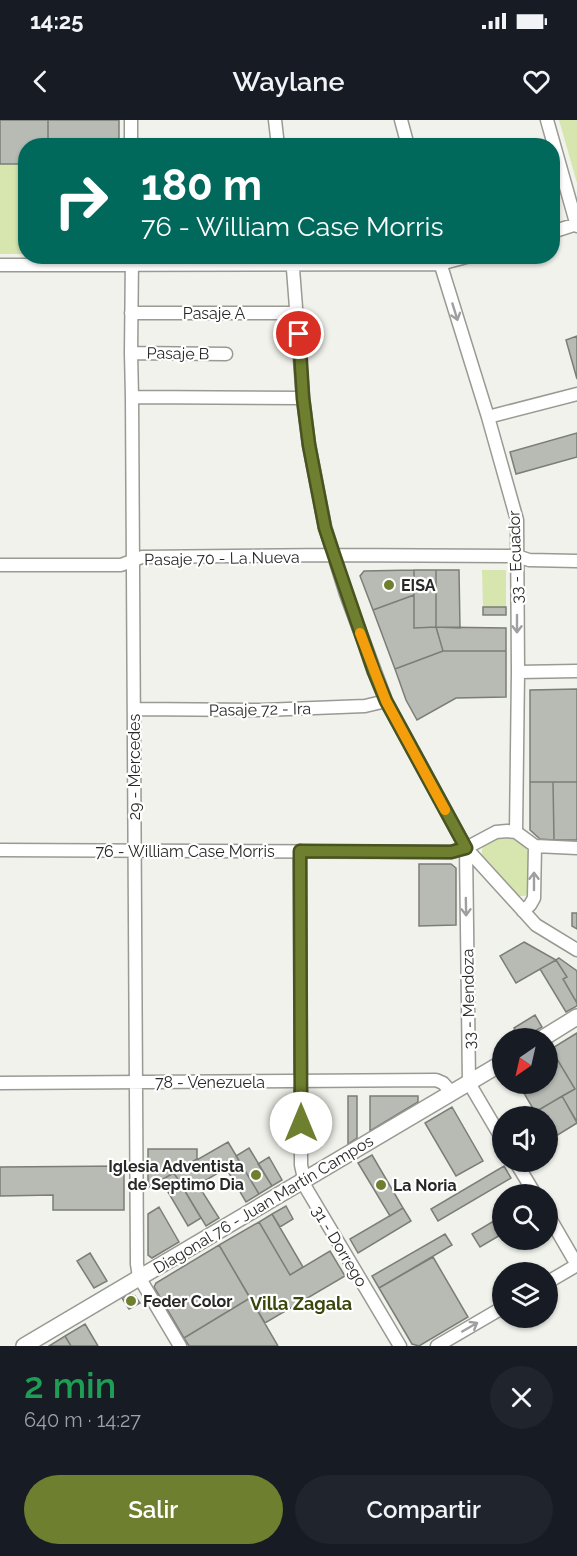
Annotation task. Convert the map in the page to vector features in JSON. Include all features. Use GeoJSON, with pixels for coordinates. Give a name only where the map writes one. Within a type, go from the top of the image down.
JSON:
{"type":"FeatureCollection","features":[{"type":"Feature","properties":{"kind":"main road"},"geometry":{"type":"LineString","coordinates":[[558,1029],[577,1017]]}},
{"type":"Feature","properties":{"kind":"main road","name":"Diagonal 76 - Juan Martín Campos"},"geometry":{"type":"LineString","coordinates":[[24,1346],[492,1069]]}},
{"type":"Feature","properties":{"kind":"street"},"geometry":{"type":"LineString","coordinates":[[131,120],[131,138]]}},
{"type":"Feature","properties":{"kind":"street"},"geometry":{"type":"LineString","coordinates":[[275,120],[277,138]]}},
{"type":"Feature","properties":{"kind":"street"},"geometry":{"type":"LineString","coordinates":[[401,120],[406,138]]}},
{"type":"Feature","properties":{"kind":"street"},"geometry":{"type":"LineString","coordinates":[[547,120],[552,138]]}},
{"type":"Feature","properties":{"kind":"street"},"geometry":{"type":"LineString","coordinates":[[560,166],[577,225],[560,230]]}},
{"type":"Feature","properties":{"kind":"street"},"geometry":{"type":"LineString","coordinates":[[0,265],[26,264]]}},
{"type":"Feature","properties":{"kind":"street","name":"29 - Mercedes"},"geometry":{"type":"LineString","coordinates":[[132,264],[135,1082],[139,1277]]}},
{"type":"Feature","properties":{"kind":"street"},"geometry":{"type":"LineString","coordinates":[[293,264],[303,398],[325,528],[374,672],[386,701],[466,848],[543,930],[577,950]]}},
{"type":"Feature","properties":{"kind":"street","name":"33 - Ecuador"},"geometry":{"type":"LineString","coordinates":[[441,264],[517,520],[516,832]]}},
{"type":"Feature","properties":{"kind":"street","name":"Pasaje A"},"geometry":{"type":"LineString","coordinates":[[131,313],[297,312]]}},
{"type":"Feature","properties":{"kind":"street","name":"Pasaje B"},"geometry":{"type":"LineString","coordinates":[[131,353],[226,354]]}},
{"type":"Feature","properties":{"kind":"street"},"geometry":{"type":"LineString","coordinates":[[488,417],[577,394]]}},
{"type":"Feature","properties":{"kind":"street"},"geometry":{"type":"LineString","coordinates":[[132,397],[303,398]]}},
{"type":"Feature","properties":{"kind":"street","name":"Pasaje 70 - La Nueva"},"geometry":{"type":"LineString","coordinates":[[0,565],[121,565],[142,557],[334,555],[517,556],[529,560],[577,561]]}},
{"type":"Feature","properties":{"kind":"street"},"geometry":{"type":"LineString","coordinates":[[518,672],[577,671]]}},
{"type":"Feature","properties":{"kind":"street","name":"Pasaje 72 - Ira"},"geometry":{"type":"LineString","coordinates":[[134,709],[263,710],[365,706],[386,701]]}},
{"type":"Feature","properties":{"kind":"street","name":"76 - William Case Morris"},"geometry":{"type":"LineString","coordinates":[[0,850],[451,852],[466,848],[496,832],[516,832]]}},
{"type":"Feature","properties":{"kind":"street"},"geometry":{"type":"LineString","coordinates":[[516,832],[535,846],[577,848]]}},
{"type":"Feature","properties":{"kind":"street"},"geometry":{"type":"LineString","coordinates":[[523,911],[534,898],[535,846]]}},
{"type":"Feature","properties":{"kind":"street","name":"33 - Mendoza"},"geometry":{"type":"LineString","coordinates":[[466,848],[469,1083],[492,1122]]}},
{"type":"Feature","properties":{"kind":"street","name":"31 - Dorrego"},"geometry":{"type":"LineString","coordinates":[[300,851],[301,1165],[304,1180],[306,1188],[400,1346]]}},
{"type":"Feature","properties":{"kind":"street","name":"78 - Venezuela"},"geometry":{"type":"LineString","coordinates":[[0,1083],[436,1080],[443,1083],[452,1093]]}},
{"type":"Feature","properties":{"kind":"street"},"geometry":{"type":"LineString","coordinates":[[558,1232],[577,1265],[558,1276]]}},
{"type":"Feature","properties":{"kind":"street"},"geometry":{"type":"LineString","coordinates":[[139,1277],[180,1346]]}},
{"type":"Feature","properties":{"kind":"street"},"geometry":{"type":"LineString","coordinates":[[437,1346],[492,1314]]}},
{"type":"Feature","properties":{"kind":"green space"},"geometry":{"type":"Polygon","coordinates":[[[559,120],[577,120],[577,183],[559,120]]]}},
{"type":"Feature","properties":{"kind":"green space"},"geometry":{"type":"Polygon","coordinates":[[[0,164],[18,164],[18,254],[0,254],[0,164]]]}},
{"type":"Feature","properties":{"kind":"green space"},"geometry":{"type":"Polygon","coordinates":[[[482,570],[506,570],[506,607],[483,607],[482,570]]]}},
{"type":"Feature","properties":{"kind":"green space"},"geometry":{"type":"Polygon","coordinates":[[[493,837],[511,837],[521,841],[531,856],[529,895],[518,896],[482,855],[484,845],[493,837]]]}},
{"type":"Feature","properties":{"kind":"building"},"geometry":{"type":"Polygon","coordinates":[[[0,120],[48,120],[48,138],[18,138],[18,164],[0,164],[0,120]]]}},
{"type":"Feature","properties":{"kind":"building"},"geometry":{"type":"Polygon","coordinates":[[[48,120],[119,120],[119,138],[48,138],[48,120]]]}},
{"type":"Feature","properties":{"kind":"building"},"geometry":{"type":"Polygon","coordinates":[[[577,336],[577,379],[566,340],[577,336]]]}},
{"type":"Feature","properties":{"kind":"building"},"geometry":{"type":"Polygon","coordinates":[[[577,433],[577,457],[516,474],[510,452],[577,433]]]}},
{"type":"Feature","properties":{"kind":"building","name":"EISA"},"geometry":{"type":"Polygon","coordinates":[[[414,570],[414,595],[373,610],[360,576],[364,571],[414,570]]]}},
{"type":"Feature","properties":{"kind":"building"},"geometry":{"type":"Polygon","coordinates":[[[414,570],[436,570],[436,627],[414,628],[414,570]]]}},
{"type":"Feature","properties":{"kind":"building"},"geometry":{"type":"Polygon","coordinates":[[[436,570],[459,570],[460,628],[436,627],[436,570]]]}},
{"type":"Feature","properties":{"kind":"building"},"geometry":{"type":"Polygon","coordinates":[[[414,595],[414,628],[436,627],[443,651],[395,669],[373,610],[414,595]]]}},
{"type":"Feature","properties":{"kind":"building"},"geometry":{"type":"Polygon","coordinates":[[[483,607],[506,607],[506,615],[483,615],[483,607]]]}},
{"type":"Feature","properties":{"kind":"building"},"geometry":{"type":"Polygon","coordinates":[[[436,627],[506,628],[506,651],[443,651],[436,627]]]}},
{"type":"Feature","properties":{"kind":"building"},"geometry":{"type":"Polygon","coordinates":[[[443,651],[506,651],[506,697],[456,698],[417,720],[406,700],[395,669],[443,651]]]}},
{"type":"Feature","properties":{"kind":"building"},"geometry":{"type":"Polygon","coordinates":[[[577,689],[577,782],[530,782],[530,690],[577,689]]]}},
{"type":"Feature","properties":{"kind":"building"},"geometry":{"type":"Polygon","coordinates":[[[530,782],[553,782],[554,840],[540,839],[530,830],[530,782]]]}},
{"type":"Feature","properties":{"kind":"building"},"geometry":{"type":"Polygon","coordinates":[[[553,782],[577,782],[577,840],[554,840],[553,782]]]}},
{"type":"Feature","properties":{"kind":"building"},"geometry":{"type":"Polygon","coordinates":[[[419,864],[451,864],[456,868],[456,925],[419,926],[419,864]]]}},
{"type":"Feature","properties":{"kind":"building"},"geometry":{"type":"Polygon","coordinates":[[[572,913],[577,913],[577,929],[572,926],[572,913]]]}},
{"type":"Feature","properties":{"kind":"building"},"geometry":{"type":"Polygon","coordinates":[[[524,942],[556,960],[516,983],[500,956],[524,942]]]}},
{"type":"Feature","properties":{"kind":"building"},"geometry":{"type":"Polygon","coordinates":[[[559,958],[577,971],[577,1003],[563,979],[567,977],[556,960],[559,958]]]}},
{"type":"Feature","properties":{"kind":"building"},"geometry":{"type":"Polygon","coordinates":[[[556,960],[567,977],[563,979],[577,1003],[577,1006],[566,1012],[540,969],[556,960]]]}},
{"type":"Feature","properties":{"kind":"building"},"geometry":{"type":"Polygon","coordinates":[[[535,1015],[542,1027],[540,1028],[514,1028],[535,1015]]]}},
{"type":"Feature","properties":{"kind":"building"},"geometry":{"type":"Polygon","coordinates":[[[577,1033],[577,1122],[562,1096],[575,1089],[558,1061],[558,1045],[577,1033]]]}},
{"type":"Feature","properties":{"kind":"building"},"geometry":{"type":"Polygon","coordinates":[[[558,1061],[575,1089],[545,1106],[531,1106],[524,1094],[558,1094],[558,1061]]]}},
{"type":"Feature","properties":{"kind":"building"},"geometry":{"type":"Polygon","coordinates":[[[348,1096],[357,1096],[357,1138],[348,1144],[348,1096]]]}},
{"type":"Feature","properties":{"kind":"building"},"geometry":{"type":"Polygon","coordinates":[[[370,1096],[418,1096],[418,1102],[370,1131],[370,1096]]]}},
{"type":"Feature","properties":{"kind":"building"},"geometry":{"type":"Polygon","coordinates":[[[562,1096],[577,1123],[558,1135],[558,1106],[546,1106],[562,1096]]]}},
{"type":"Feature","properties":{"kind":"building"},"geometry":{"type":"Polygon","coordinates":[[[452,1107],[483,1161],[456,1176],[425,1123],[452,1107]]]}},
{"type":"Feature","properties":{"kind":"building"},"geometry":{"type":"Polygon","coordinates":[[[228,1142],[259,1194],[246,1202],[226,1168],[198,1185],[219,1218],[206,1226],[174,1173],[228,1142]]]}},
{"type":"Feature","properties":{"kind":"building","name":"Iglesia Adventista de Septimo Dia"},"geometry":{"type":"Polygon","coordinates":[[[249,1148],[272,1186],[259,1194],[236,1156],[249,1148]]]}},
{"type":"Feature","properties":{"kind":"building"},"geometry":{"type":"Polygon","coordinates":[[[148,1149],[197,1149],[197,1159],[148,1188],[148,1149]]]}},
{"type":"Feature","properties":{"kind":"building","name":"La Noria"},"geometry":{"type":"Polygon","coordinates":[[[372,1155],[403,1208],[390,1216],[358,1163],[372,1155]]]}},
{"type":"Feature","properties":{"kind":"building"},"geometry":{"type":"Polygon","coordinates":[[[269,1157],[282,1180],[272,1186],[258,1164],[269,1157]]]}},
{"type":"Feature","properties":{"kind":"building"},"geometry":{"type":"Polygon","coordinates":[[[124,1166],[124,1210],[53,1210],[53,1195],[0,1196],[0,1167],[124,1166]]]}},
{"type":"Feature","properties":{"kind":"building"},"geometry":{"type":"Polygon","coordinates":[[[494,1172],[508,1172],[511,1178],[501,1184],[492,1184],[492,1189],[438,1221],[431,1209],[494,1172]]]}},
{"type":"Feature","properties":{"kind":"building"},"geometry":{"type":"Polygon","coordinates":[[[174,1173],[201,1218],[188,1226],[161,1180],[174,1173]]]}},
{"type":"Feature","properties":{"kind":"building"},"geometry":{"type":"Polygon","coordinates":[[[286,1206],[293,1219],[280,1227],[272,1214],[286,1206]]]}},
{"type":"Feature","properties":{"kind":"building"},"geometry":{"type":"Polygon","coordinates":[[[159,1207],[179,1242],[152,1258],[148,1255],[148,1214],[159,1207]]]}},
{"type":"Feature","properties":{"kind":"building"},"geometry":{"type":"Polygon","coordinates":[[[403,1208],[411,1221],[358,1253],[350,1239],[403,1208]]]}},
{"type":"Feature","properties":{"kind":"building"},"geometry":{"type":"Polygon","coordinates":[[[272,1214],[303,1267],[290,1275],[259,1222],[272,1214]]]}},
{"type":"Feature","properties":{"kind":"building"},"geometry":{"type":"Polygon","coordinates":[[[259,1222],[290,1275],[330,1251],[345,1276],[265,1323],[219,1245],[259,1222]]]}},
{"type":"Feature","properties":{"kind":"building"},"geometry":{"type":"Polygon","coordinates":[[[492,1222],[492,1240],[480,1247],[472,1234],[492,1222]]]}},
{"type":"Feature","properties":{"kind":"building"},"geometry":{"type":"Polygon","coordinates":[[[445,1234],[452,1245],[379,1288],[372,1276],[445,1234]]]}},
{"type":"Feature","properties":{"kind":"building"},"geometry":{"type":"Polygon","coordinates":[[[219,1245],[250,1298],[184,1338],[154,1287],[156,1283],[219,1245]]]}},
{"type":"Feature","properties":{"kind":"building"},"geometry":{"type":"Polygon","coordinates":[[[90,1253],[107,1281],[94,1288],[77,1261],[90,1253]]]}},
{"type":"Feature","properties":{"kind":"building"},"geometry":{"type":"Polygon","coordinates":[[[433,1257],[468,1317],[419,1346],[412,1344],[379,1288],[433,1257]]]}},
{"type":"Feature","properties":{"kind":"building","name":"Feder Color"},"geometry":{"type":"Polygon","coordinates":[[[129,1294],[135,1296],[140,1303],[129,1309],[122,1298],[129,1294]]]}},
{"type":"Feature","properties":{"kind":"building"},"geometry":{"type":"Polygon","coordinates":[[[250,1298],[278,1346],[189,1346],[184,1338],[250,1298]]]}},
{"type":"Feature","properties":{"kind":"building"},"geometry":{"type":"Polygon","coordinates":[[[85,1324],[98,1346],[71,1346],[65,1336],[85,1324]]]}},
{"type":"Feature","properties":{"kind":"building"},"geometry":{"type":"Polygon","coordinates":[[[65,1336],[71,1346],[49,1346],[65,1336]]]}},
{"type":"Feature","properties":{"kind":"slow traffic"},"geometry":{"type":"LineString","coordinates":[[360,633],[386,701],[445,810]]}},
{"type":"Feature","properties":{"kind":"place","name":"EISA"},"geometry":{"type":"Point","coordinates":[389,585]}},
{"type":"Feature","properties":{"kind":"place","name":"Iglesia Adventista de Septimo Dia"},"geometry":{"type":"Point","coordinates":[256,1175]}},
{"type":"Feature","properties":{"kind":"place","name":"La Noria"},"geometry":{"type":"Point","coordinates":[381,1185]}},
{"type":"Feature","properties":{"kind":"place","name":"Feder Color"},"geometry":{"type":"Point","coordinates":[131,1301]}},
{"type":"Feature","properties":{"kind":"district","name":"Villa Zagala"},"geometry":{"type":"Point","coordinates":[301,1304]}},
{"type":"Feature","properties":{"kind":"route"},"geometry":{"type":"LineString","coordinates":[[299,334],[309,445],[325,528],[346,594],[386,701],[466,848],[451,852],[300,851],[301,1123]]}}]}
